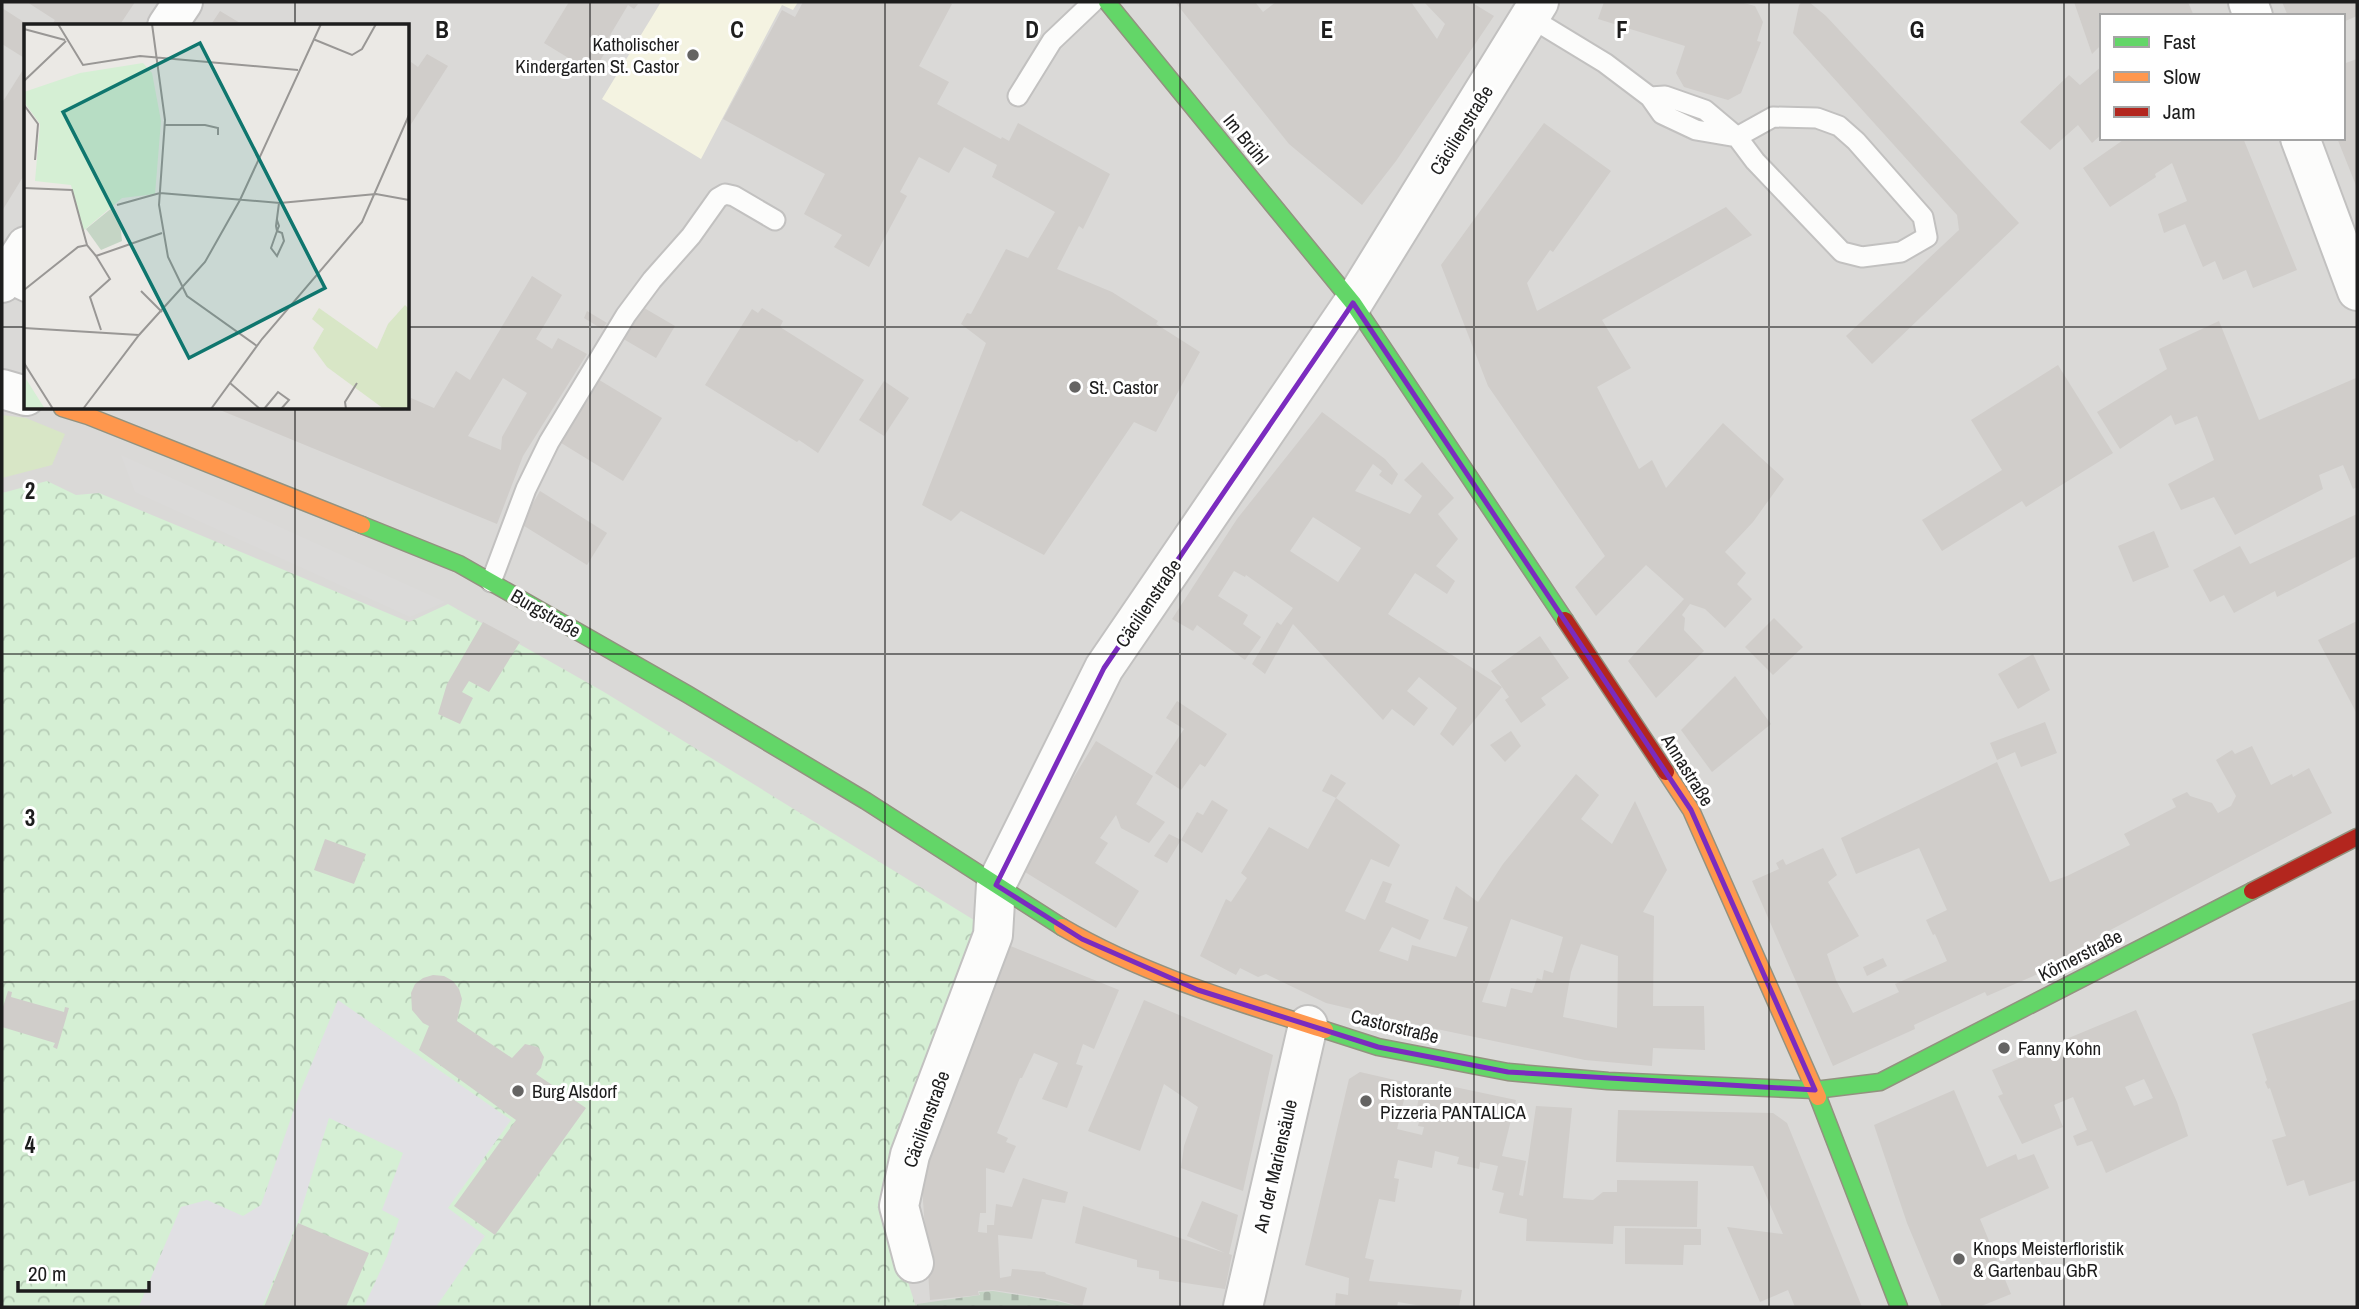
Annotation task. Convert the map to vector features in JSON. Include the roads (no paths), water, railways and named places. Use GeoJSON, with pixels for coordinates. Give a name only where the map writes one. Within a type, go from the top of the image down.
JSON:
{"type":"FeatureCollection","features":[{"type":"Feature","properties":{"kind":"street"},"geometry":{"type":"LineString","coordinates":[[168,24],[183,2]]}},
{"type":"Feature","properties":{"kind":"street","name":"Im Brühl"},"geometry":{"type":"LineString","coordinates":[[1107,2],[1353,303]]}},
{"type":"Feature","properties":{"kind":"street","name":"Cäcilienstraße"},"geometry":{"type":"LineString","coordinates":[[914,1263],[899,1206],[910,1155],[993,935],[996,885],[1104,668],[1353,303],[1535,10]]}},
{"type":"Feature","properties":{"kind":"street"},"geometry":{"type":"LineString","coordinates":[[2301,140],[2357,291]]}},
{"type":"Feature","properties":{"kind":"street"},"geometry":{"type":"LineString","coordinates":[[10,285],[24,251]]}},
{"type":"Feature","properties":{"kind":"street","name":"Annastraße"},"geometry":{"type":"LineString","coordinates":[[1353,303],[1691,810],[1815,1090],[1899,1307]]}},
{"type":"Feature","properties":{"kind":"street"},"geometry":{"type":"LineString","coordinates":[[2,389],[24,396]]}},
{"type":"Feature","properties":{"kind":"street","name":"Burgstraße"},"geometry":{"type":"LineString","coordinates":[[68,410],[446,559],[491,582],[687,694],[854,794],[996,885]]}},
{"type":"Feature","properties":{"kind":"street","name":"Körnerstraße"},"geometry":{"type":"LineString","coordinates":[[1815,1090],[1880,1082],[2357,837]]}},
{"type":"Feature","properties":{"kind":"street","name":"Castorstraße"},"geometry":{"type":"LineString","coordinates":[[996,885],[1082,939],[1151,971],[1198,990],[1378,1047],[1508,1072],[1608,1081],[1815,1090]]}},
{"type":"Feature","properties":{"kind":"street","name":"An der Mariensäule"},"geometry":{"type":"LineString","coordinates":[[1242,1307],[1308,1025]]}},
{"type":"Feature","properties":{"kind":"lane"},"geometry":{"type":"LineString","coordinates":[[1018,96],[1052,41],[1093,2]]}},
{"type":"Feature","properties":{"kind":"lane"},"geometry":{"type":"LineString","coordinates":[[1535,10],[1650,97],[1665,96],[1705,110],[1737,137],[1755,161],[1842,252],[1862,257],[1901,252],[1927,237],[1923,217],[1856,141],[1839,126],[1817,118],[1773,117],[1737,137]]}},
{"type":"Feature","properties":{"kind":"lane"},"geometry":{"type":"LineString","coordinates":[[491,582],[508,532],[549,442],[626,315],[652,280],[691,236],[718,198],[725,194],[734,196],[775,220]]}},
{"type":"Feature","properties":{"kind":"place","name":"Katholischer Kindergarten St. Castor"},"geometry":{"type":"Point","coordinates":[693,55]}},
{"type":"Feature","properties":{"kind":"place","name":"St. Castor"},"geometry":{"type":"Point","coordinates":[1075,387]}},
{"type":"Feature","properties":{"kind":"place","name":"Fanny Kohn"},"geometry":{"type":"Point","coordinates":[2004,1048]}},
{"type":"Feature","properties":{"kind":"place","name":"Burg Alsdorf"},"geometry":{"type":"Point","coordinates":[518,1091]}},
{"type":"Feature","properties":{"kind":"place","name":"Ristorante Pizzeria PANTALICA"},"geometry":{"type":"Point","coordinates":[1366,1101]}},
{"type":"Feature","properties":{"kind":"place","name":"Knops Meisterfloristik & Gartenbau GbR"},"geometry":{"type":"Point","coordinates":[1959,1259]}}]}
